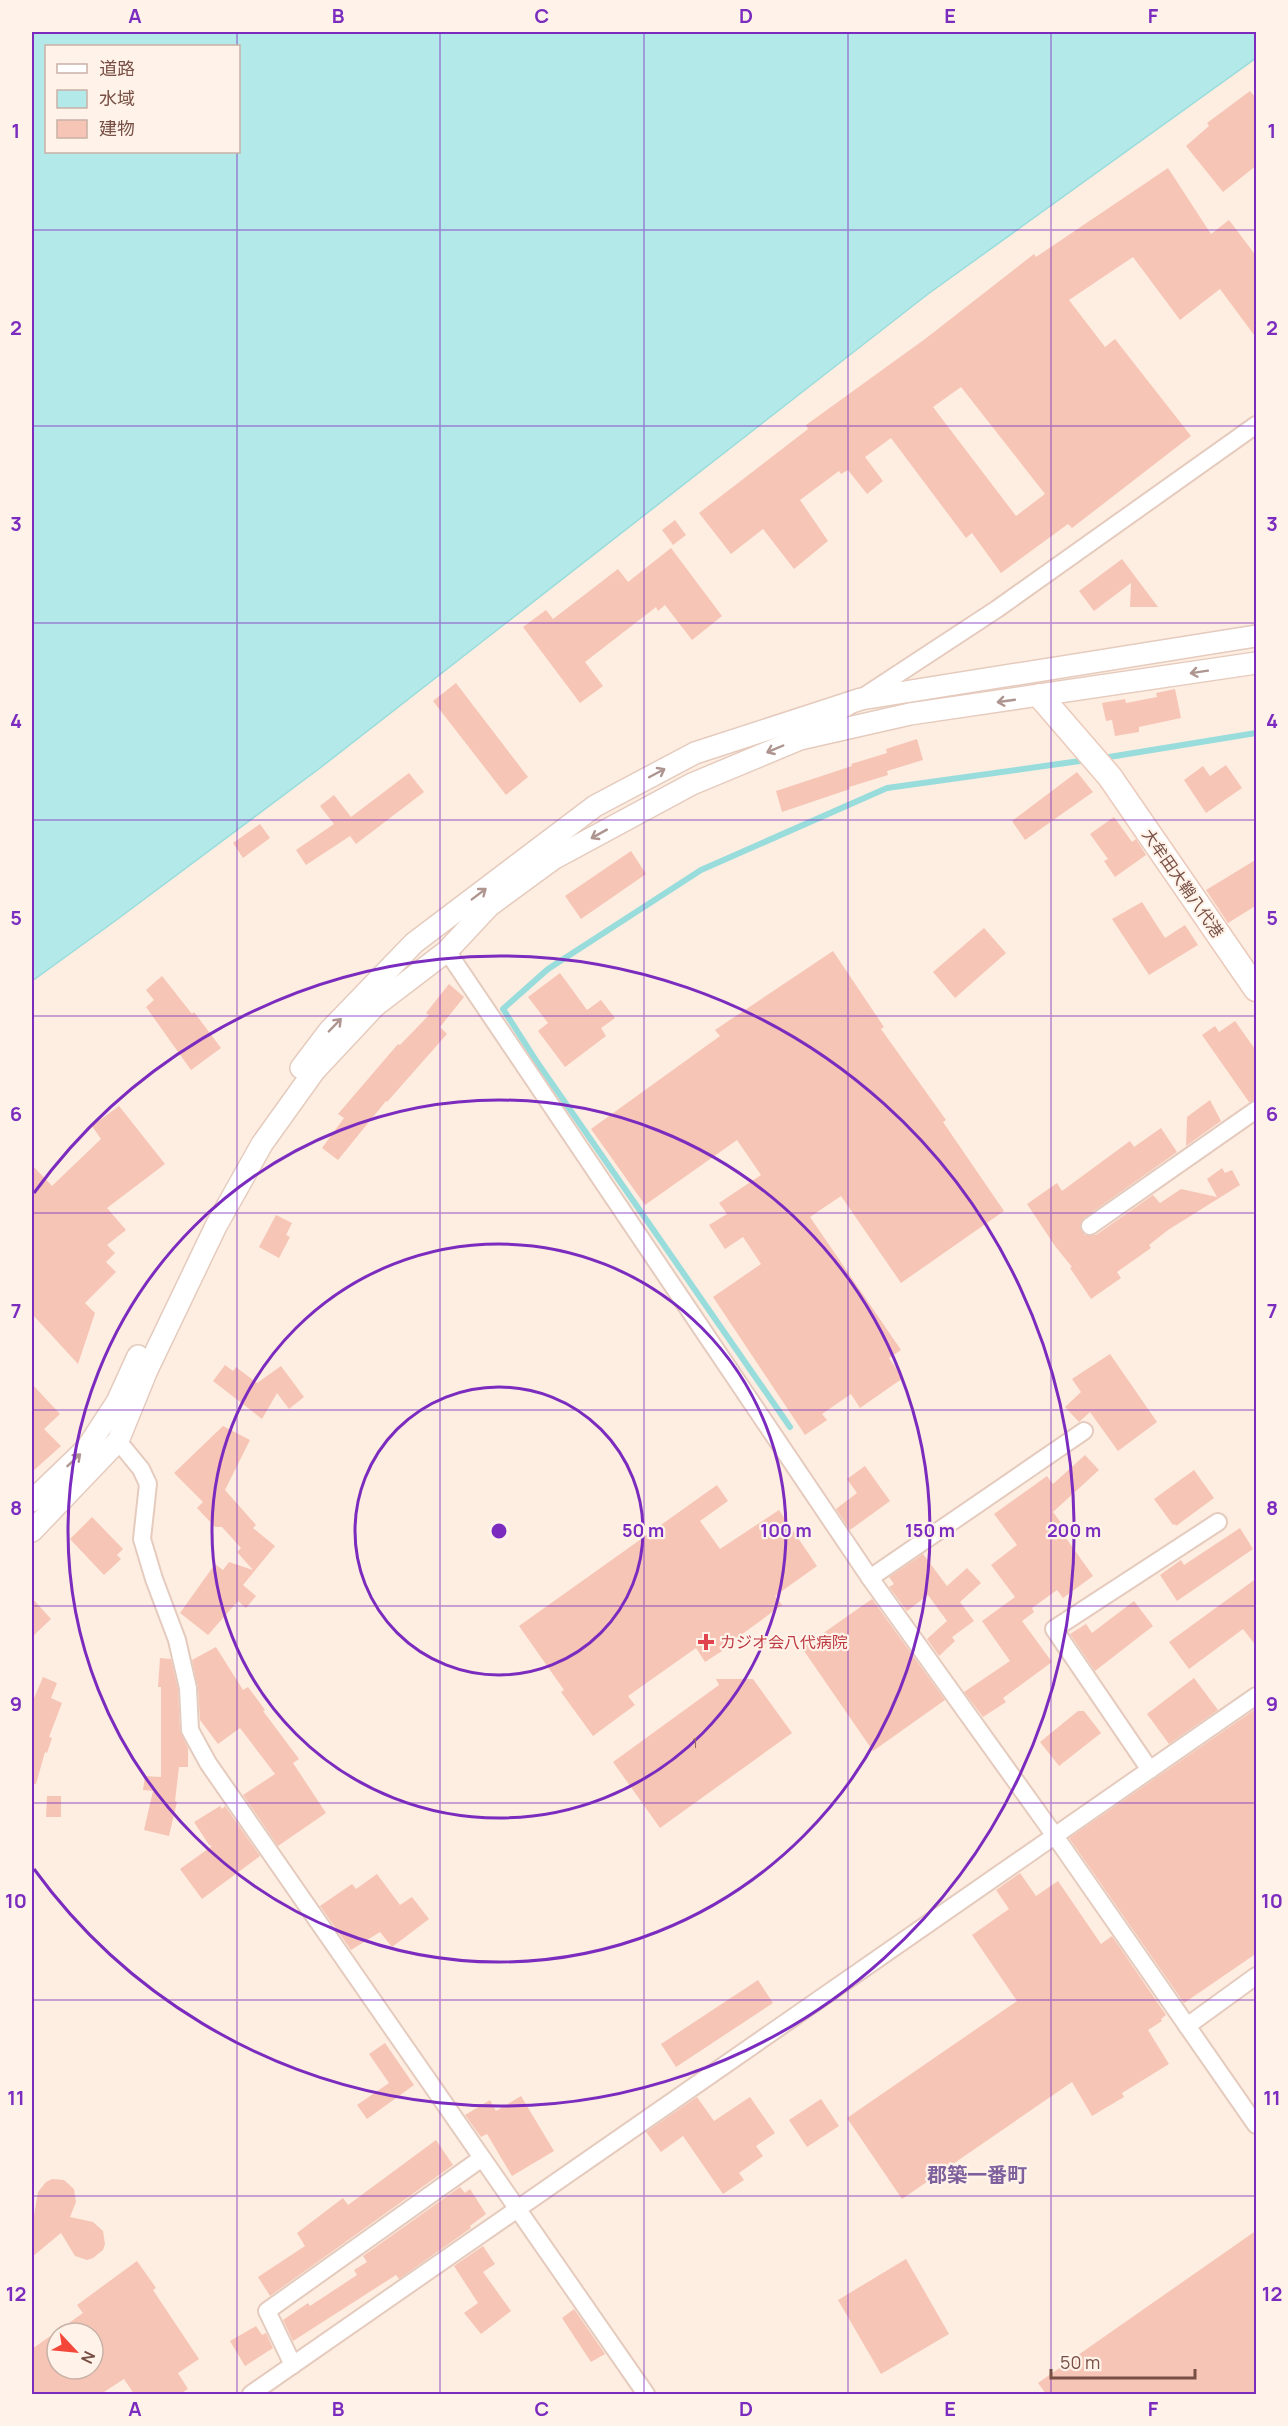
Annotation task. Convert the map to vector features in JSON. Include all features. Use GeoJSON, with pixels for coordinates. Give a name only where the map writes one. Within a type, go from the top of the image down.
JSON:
{"type":"FeatureCollection","features":[{"type":"Feature","properties":{"kind":"main road","name":"大牟田大鞘八代港"},"geometry":{"type":"LineString","coordinates":[[1040,696],[1110,777],[1257,989]]}},
{"type":"Feature","properties":{"kind":"street"},"geometry":{"type":"LineString","coordinates":[[800,739],[997,609],[1257,425]]}},
{"type":"Feature","properties":{"kind":"street"},"geometry":{"type":"LineString","coordinates":[[32,1501],[87,1448],[117,1402],[200,1231],[266,1115],[329,1031],[414,944],[595,806],[695,753],[861,699],[1257,636]]}},
{"type":"Feature","properties":{"kind":"street"},"geometry":{"type":"LineString","coordinates":[[32,1531],[118,1441],[147,1370],[216,1226],[262,1144],[315,1070],[375,1006],[447,951],[489,906],[553,859],[692,784],[800,739],[910,714],[1257,663]]}},
{"type":"Feature","properties":{"kind":"street"},"geometry":{"type":"LineString","coordinates":[[447,951],[870,1578],[1055,1836],[1257,2125]]}},
{"type":"Feature","properties":{"kind":"street"},"geometry":{"type":"LineString","coordinates":[[1090,1226],[1257,1110]]}},
{"type":"Feature","properties":{"kind":"street"},"geometry":{"type":"LineString","coordinates":[[870,1578],[1084,1431]]}},
{"type":"Feature","properties":{"kind":"street"},"geometry":{"type":"LineString","coordinates":[[118,1441],[141,1469],[148,1484],[142,1539],[177,1640],[188,1688],[190,1730],[208,1763],[646,2394]]}},
{"type":"Feature","properties":{"kind":"street"},"geometry":{"type":"LineString","coordinates":[[1150,1770],[1054,1629],[1218,1521]]}},
{"type":"Feature","properties":{"kind":"street"},"geometry":{"type":"LineString","coordinates":[[251,2394],[1257,1696]]}},
{"type":"Feature","properties":{"kind":"street"},"geometry":{"type":"LineString","coordinates":[[1187,2026],[1257,1976]]}},
{"type":"Feature","properties":{"kind":"street"},"geometry":{"type":"LineString","coordinates":[[293,2365],[267,2311],[482,2158]]}},
{"type":"Feature","properties":{"kind":"water"},"geometry":{"type":"Polygon","coordinates":[[[32,32],[1256,32],[1256,58],[928,294],[320,768],[32,981],[32,32]]]}},
{"type":"Feature","properties":{"kind":"building"},"geometry":{"type":"Polygon","coordinates":[[[1250,91],[1257,99],[1257,165],[1223,192],[1186,146],[1209,126],[1207,123],[1250,91]]]}},
{"type":"Feature","properties":{"kind":"building"},"geometry":{"type":"Polygon","coordinates":[[[1168,168],[1211,234],[1229,220],[1257,257],[1257,339],[1220,289],[1180,320],[1133,257],[1069,300],[1105,347],[1115,339],[1191,436],[1072,528],[1068,524],[1001,573],[972,533],[966,538],[891,438],[865,457],[883,481],[867,494],[848,470],[841,474],[839,471],[800,500],[828,541],[794,569],[763,529],[731,554],[699,513],[808,429],[806,425],[925,339],[1034,254],[1036,257],[1168,168]],[[961,387],[933,407],[1016,516],[1045,494],[961,387]]]}},
{"type":"Feature","properties":{"kind":"building"},"geometry":{"type":"Polygon","coordinates":[[[675,520],[686,535],[673,545],[662,530],[675,520]]]}},
{"type":"Feature","properties":{"kind":"building"},"geometry":{"type":"Polygon","coordinates":[[[671,548],[722,616],[692,640],[665,605],[658,611],[656,607],[585,662],[603,686],[580,703],[523,627],[546,610],[553,619],[618,569],[628,582],[671,548]]]}},
{"type":"Feature","properties":{"kind":"building"},"geometry":{"type":"Polygon","coordinates":[[[1122,559],[1158,607],[1130,607],[1131,583],[1094,611],[1079,591],[1122,559]]]}},
{"type":"Feature","properties":{"kind":"building"},"geometry":{"type":"Polygon","coordinates":[[[456,683],[528,777],[506,795],[433,701],[456,683]]]}},
{"type":"Feature","properties":{"kind":"building"},"geometry":{"type":"Polygon","coordinates":[[[1175,689],[1181,718],[1139,727],[1139,732],[1115,736],[1112,720],[1106,721],[1102,703],[1125,699],[1126,703],[1157,697],[1156,693],[1175,689]]]}},
{"type":"Feature","properties":{"kind":"building"},"geometry":{"type":"Polygon","coordinates":[[[917,739],[923,760],[887,771],[888,775],[782,812],[776,791],[852,766],[851,764],[887,753],[886,749],[917,739]]]}},
{"type":"Feature","properties":{"kind":"building"},"geometry":{"type":"Polygon","coordinates":[[[1226,765],[1242,788],[1206,813],[1184,780],[1203,766],[1210,776],[1226,765]]]}},
{"type":"Feature","properties":{"kind":"building"},"geometry":{"type":"Polygon","coordinates":[[[1077,772],[1093,792],[1025,840],[1012,821],[1077,772]]]}},
{"type":"Feature","properties":{"kind":"building"},"geometry":{"type":"Polygon","coordinates":[[[409,773],[424,792],[356,844],[350,836],[306,865],[296,850],[334,824],[320,806],[334,795],[351,817],[409,773]]]}},
{"type":"Feature","properties":{"kind":"building"},"geometry":{"type":"Polygon","coordinates":[[[1114,817],[1132,842],[1136,839],[1146,855],[1115,877],[1104,861],[1108,859],[1090,834],[1114,817]]]}},
{"type":"Feature","properties":{"kind":"building"},"geometry":{"type":"Polygon","coordinates":[[[260,824],[270,838],[243,858],[233,843],[260,824]]]}},
{"type":"Feature","properties":{"kind":"building"},"geometry":{"type":"Polygon","coordinates":[[[631,851],[646,874],[581,919],[565,896],[631,851]]]}},
{"type":"Feature","properties":{"kind":"building"},"geometry":{"type":"Polygon","coordinates":[[[1257,859],[1257,905],[1228,923],[1206,890],[1257,859]]]}},
{"type":"Feature","properties":{"kind":"building"},"geometry":{"type":"Polygon","coordinates":[[[1142,902],[1165,938],[1185,925],[1198,945],[1149,975],[1112,919],[1142,902]]]}},
{"type":"Feature","properties":{"kind":"building"},"geometry":{"type":"Polygon","coordinates":[[[984,928],[1006,953],[955,998],[933,972],[984,928]]]}},
{"type":"Feature","properties":{"kind":"building"},"geometry":{"type":"Polygon","coordinates":[[[833,951],[884,1027],[881,1029],[946,1120],[943,1122],[1004,1211],[901,1283],[841,1196],[810,1217],[901,1350],[889,1358],[903,1378],[860,1408],[851,1394],[822,1414],[827,1420],[805,1435],[713,1297],[761,1264],[743,1237],[725,1249],[709,1225],[727,1214],[719,1203],[761,1175],[737,1140],[645,1205],[591,1129],[720,1036],[715,1030],[833,951]]]}},
{"type":"Feature","properties":{"kind":"building"},"geometry":{"type":"Polygon","coordinates":[[[560,973],[587,1010],[601,1000],[615,1018],[601,1028],[606,1036],[565,1067],[538,1031],[548,1023],[528,997],[560,973]]]}},
{"type":"Feature","properties":{"kind":"building"},"geometry":{"type":"Polygon","coordinates":[[[162,976],[192,1014],[194,1012],[221,1048],[191,1070],[146,1007],[154,1000],[146,990],[162,976]]]}},
{"type":"Feature","properties":{"kind":"building"},"geometry":{"type":"Polygon","coordinates":[[[449,984],[464,997],[440,1027],[447,1034],[386,1101],[338,1160],[322,1148],[344,1118],[338,1114],[398,1044],[400,1045],[429,1015],[426,1013],[449,984]]]}},
{"type":"Feature","properties":{"kind":"building"},"geometry":{"type":"Polygon","coordinates":[[[1235,1021],[1257,1052],[1257,1100],[1249,1102],[1202,1035],[1215,1026],[1219,1032],[1235,1021]]]}},
{"type":"Feature","properties":{"kind":"building"},"geometry":{"type":"Polygon","coordinates":[[[1210,1100],[1221,1121],[1186,1146],[1187,1117],[1210,1100]]]}},
{"type":"Feature","properties":{"kind":"building"},"geometry":{"type":"Polygon","coordinates":[[[119,1106],[165,1164],[107,1208],[126,1230],[107,1245],[115,1253],[106,1262],[116,1272],[85,1303],[95,1313],[78,1364],[32,1314],[32,1165],[52,1186],[101,1139],[92,1126],[119,1106]]]}},
{"type":"Feature","properties":{"kind":"building"},"geometry":{"type":"Polygon","coordinates":[[[1161,1128],[1177,1152],[1084,1218],[1080,1226],[1085,1235],[1096,1235],[1153,1195],[1160,1203],[1181,1189],[1217,1197],[1207,1179],[1222,1168],[1225,1173],[1232,1170],[1240,1185],[1168,1230],[1149,1245],[1151,1248],[1117,1272],[1121,1278],[1091,1299],[1070,1268],[1072,1267],[1027,1204],[1057,1183],[1062,1191],[1130,1141],[1134,1147],[1161,1128]]]}},
{"type":"Feature","properties":{"kind":"building"},"geometry":{"type":"Polygon","coordinates":[[[276,1215],[292,1223],[286,1235],[290,1237],[279,1258],[259,1247],[276,1215]]]}},
{"type":"Feature","properties":{"kind":"building"},"geometry":{"type":"Polygon","coordinates":[[[1110,1354],[1157,1422],[1118,1451],[1090,1412],[1079,1422],[1065,1407],[1081,1392],[1072,1379],[1110,1354]]]}},
{"type":"Feature","properties":{"kind":"building"},"geometry":{"type":"Polygon","coordinates":[[[225,1365],[233,1371],[236,1367],[257,1383],[281,1366],[304,1397],[289,1409],[277,1393],[262,1419],[213,1381],[225,1365]]]}},
{"type":"Feature","properties":{"kind":"building"},"geometry":{"type":"Polygon","coordinates":[[[32,1384],[60,1414],[44,1429],[61,1446],[32,1472],[32,1384]]]}},
{"type":"Feature","properties":{"kind":"building"},"geometry":{"type":"Polygon","coordinates":[[[223,1426],[250,1440],[225,1490],[256,1525],[253,1528],[275,1546],[243,1585],[256,1596],[246,1608],[238,1601],[208,1635],[180,1613],[215,1564],[223,1570],[229,1562],[253,1570],[237,1552],[241,1548],[222,1527],[215,1527],[197,1508],[203,1502],[174,1473],[223,1426]]]}},
{"type":"Feature","properties":{"kind":"building"},"geometry":{"type":"Polygon","coordinates":[[[1085,1455],[1099,1470],[1053,1512],[1070,1535],[1066,1538],[1093,1576],[1063,1598],[1057,1590],[1032,1608],[1034,1612],[1022,1621],[1052,1662],[1003,1698],[1006,1702],[983,1717],[964,1692],[1010,1661],[982,1621],[1015,1597],[991,1565],[1017,1545],[994,1514],[1047,1476],[1053,1484],[1085,1455]]]}},
{"type":"Feature","properties":{"kind":"building"},"geometry":{"type":"Polygon","coordinates":[[[865,1466],[890,1501],[850,1530],[836,1509],[857,1493],[847,1479],[865,1466]]]}},
{"type":"Feature","properties":{"kind":"building"},"geometry":{"type":"Polygon","coordinates":[[[1194,1470],[1214,1498],[1176,1526],[1173,1525],[1154,1499],[1194,1470]]]}},
{"type":"Feature","properties":{"kind":"building"},"geometry":{"type":"Polygon","coordinates":[[[717,1485],[728,1501],[700,1521],[720,1549],[779,1510],[817,1566],[775,1596],[782,1605],[734,1640],[736,1642],[705,1662],[696,1648],[628,1696],[635,1705],[593,1736],[561,1692],[564,1690],[519,1626],[717,1485]]]}},
{"type":"Feature","properties":{"kind":"building"},"geometry":{"type":"Polygon","coordinates":[[[92,1517],[123,1549],[117,1555],[121,1559],[104,1575],[70,1539],[92,1517]]]}},
{"type":"Feature","properties":{"kind":"building"},"geometry":{"type":"Polygon","coordinates":[[[1240,1528],[1253,1549],[1177,1601],[1160,1575],[1181,1560],[1184,1565],[1240,1528]]]}},
{"type":"Feature","properties":{"kind":"building"},"geometry":{"type":"Polygon","coordinates":[[[923,1554],[947,1586],[967,1568],[981,1583],[960,1602],[974,1621],[952,1637],[955,1641],[939,1656],[927,1639],[947,1621],[928,1595],[907,1611],[889,1587],[894,1584],[889,1577],[923,1554]]]}},
{"type":"Feature","properties":{"kind":"building"},"geometry":{"type":"Polygon","coordinates":[[[1257,1578],[1257,1647],[1243,1629],[1189,1669],[1169,1642],[1257,1578]]]}},
{"type":"Feature","properties":{"kind":"building"},"geometry":{"type":"Polygon","coordinates":[[[32,1598],[51,1619],[32,1637],[32,1598]]]}},
{"type":"Feature","properties":{"kind":"building"},"geometry":{"type":"Polygon","coordinates":[[[872,1599],[945,1700],[873,1751],[802,1648],[872,1599]]]}},
{"type":"Feature","properties":{"kind":"building"},"geometry":{"type":"Polygon","coordinates":[[[1134,1601],[1153,1626],[1095,1671],[1070,1634],[1086,1624],[1092,1633],[1134,1601]]]}},
{"type":"Feature","properties":{"kind":"building"},"geometry":{"type":"Polygon","coordinates":[[[216,1647],[243,1690],[248,1687],[299,1759],[293,1763],[326,1813],[278,1846],[243,1795],[275,1774],[240,1728],[218,1744],[200,1720],[198,1688],[192,1660],[216,1647]]]}},
{"type":"Feature","properties":{"kind":"building"},"geometry":{"type":"Polygon","coordinates":[[[160,1658],[171,1659],[178,1689],[180,1731],[188,1748],[188,1767],[179,1767],[175,1801],[177,1802],[169,1836],[144,1830],[153,1791],[143,1790],[145,1776],[161,1777],[161,1687],[158,1687],[160,1658]]]}},
{"type":"Feature","properties":{"kind":"building"},"geometry":{"type":"Polygon","coordinates":[[[43,1677],[57,1683],[51,1698],[62,1703],[49,1737],[52,1738],[47,1753],[45,1752],[36,1784],[32,1784],[32,1703],[43,1677]]]}},
{"type":"Feature","properties":{"kind":"building"},"geometry":{"type":"Polygon","coordinates":[[[1194,1678],[1218,1710],[1169,1744],[1147,1714],[1194,1678]]]}},
{"type":"Feature","properties":{"kind":"building"},"geometry":{"type":"Polygon","coordinates":[[[716,1679],[753,1679],[792,1733],[660,1828],[613,1762],[719,1685],[716,1679]]]}},
{"type":"Feature","properties":{"kind":"building"},"geometry":{"type":"Polygon","coordinates":[[[1257,1708],[1257,1953],[1184,2003],[1069,1838],[1257,1708]]]}},
{"type":"Feature","properties":{"kind":"building"},"geometry":{"type":"Polygon","coordinates":[[[1078,1711],[1084,1711],[1101,1733],[1059,1766],[1040,1742],[1078,1711]]]}},
{"type":"Feature","properties":{"kind":"building"},"geometry":{"type":"Polygon","coordinates":[[[47,1796],[61,1796],[61,1817],[46,1817],[47,1796]]]}},
{"type":"Feature","properties":{"kind":"building"},"geometry":{"type":"Polygon","coordinates":[[[220,1806],[222,1809],[225,1806],[260,1856],[202,1899],[180,1869],[212,1846],[194,1822],[220,1806]]]}},
{"type":"Feature","properties":{"kind":"building"},"geometry":{"type":"Polygon","coordinates":[[[1020,1873],[1036,1896],[1058,1881],[1101,1944],[1112,1936],[1166,2015],[1161,2019],[1162,2021],[1148,2030],[1169,2064],[1122,2093],[1124,2097],[1092,2116],[1072,2082],[902,2199],[847,2118],[1017,2001],[972,1935],[1009,1909],[996,1890],[1020,1873]]]}},
{"type":"Feature","properties":{"kind":"building"},"geometry":{"type":"Polygon","coordinates":[[[377,1874],[400,1905],[412,1897],[429,1919],[392,1947],[380,1932],[351,1950],[320,1906],[352,1884],[356,1889],[377,1874]]]}},
{"type":"Feature","properties":{"kind":"building"},"geometry":{"type":"Polygon","coordinates":[[[758,1980],[773,2003],[676,2067],[661,2044],[758,1980]]]}},
{"type":"Feature","properties":{"kind":"building"},"geometry":{"type":"Polygon","coordinates":[[[385,2043],[414,2085],[367,2119],[357,2105],[389,2083],[369,2054],[385,2043]]]}},
{"type":"Feature","properties":{"kind":"building"},"geometry":{"type":"Polygon","coordinates":[[[521,2096],[554,2151],[512,2176],[487,2134],[481,2137],[465,2115],[490,2100],[496,2111],[521,2096]]]}},
{"type":"Feature","properties":{"kind":"building"},"geometry":{"type":"Polygon","coordinates":[[[697,2097],[714,2121],[750,2097],[775,2133],[756,2146],[763,2156],[739,2173],[744,2180],[723,2194],[683,2136],[661,2152],[646,2132],[697,2097]]]}},
{"type":"Feature","properties":{"kind":"building"},"geometry":{"type":"Polygon","coordinates":[[[821,2099],[839,2126],[807,2147],[789,2120],[821,2099]]]}},
{"type":"Feature","properties":{"kind":"building"},"geometry":{"type":"Polygon","coordinates":[[[436,2140],[453,2165],[270,2296],[258,2277],[305,2246],[297,2233],[343,2198],[348,2205],[436,2140]]]}},
{"type":"Feature","properties":{"kind":"building"},"geometry":{"type":"Polygon","coordinates":[[[52,2179],[64,2180],[74,2189],[76,2202],[70,2217],[93,2222],[103,2231],[105,2244],[103,2250],[93,2258],[87,2260],[75,2256],[61,2233],[32,2257],[32,2227],[38,2192],[46,2182],[52,2179]]]}},
{"type":"Feature","properties":{"kind":"building"},"geometry":{"type":"Polygon","coordinates":[[[460,2187],[465,2193],[470,2189],[486,2214],[470,2226],[471,2228],[399,2279],[396,2275],[293,2341],[283,2320],[308,2303],[310,2306],[357,2275],[354,2270],[367,2262],[363,2256],[460,2187]]]}},
{"type":"Feature","properties":{"kind":"building"},"geometry":{"type":"Polygon","coordinates":[[[1257,2230],[1257,2394],[1046,2394],[1038,2383],[1257,2230]]]}},
{"type":"Feature","properties":{"kind":"building"},"geometry":{"type":"Polygon","coordinates":[[[483,2246],[495,2264],[483,2272],[511,2311],[481,2334],[464,2313],[478,2303],[454,2266],[483,2246]]]}},
{"type":"Feature","properties":{"kind":"building"},"geometry":{"type":"Polygon","coordinates":[[[906,2259],[949,2334],[881,2374],[838,2300],[906,2259]]]}},
{"type":"Feature","properties":{"kind":"building"},"geometry":{"type":"Polygon","coordinates":[[[137,2261],[156,2288],[153,2290],[199,2359],[178,2373],[188,2389],[180,2394],[134,2394],[124,2379],[101,2394],[32,2394],[32,2349],[45,2340],[45,2381],[105,2381],[105,2321],[72,2321],[83,2313],[77,2305],[137,2261]]]}},
{"type":"Feature","properties":{"kind":"building"},"geometry":{"type":"Polygon","coordinates":[[[574,2309],[605,2354],[591,2362],[562,2318],[574,2309]]]}},
{"type":"Feature","properties":{"kind":"building"},"geometry":{"type":"Polygon","coordinates":[[[256,2326],[262,2335],[266,2333],[273,2348],[245,2366],[230,2341],[256,2326]]]}},
{"type":"Feature","properties":{"kind":"waterway"},"geometry":{"type":"LineString","coordinates":[[1103,758],[1256,733]]}},
{"type":"Feature","properties":{"kind":"waterway"},"geometry":{"type":"LineString","coordinates":[[790,1427],[537,1062],[503,1009],[548,969],[701,870],[887,788],[1087,760]]}},
{"type":"Feature","properties":{"kind":"place","name":"カジオ会八代病院"},"geometry":{"type":"Point","coordinates":[706,1642]}},
{"type":"Feature","properties":{"kind":"district","name":"郡築一番町"},"geometry":{"type":"Point","coordinates":[977,2174]}}]}
